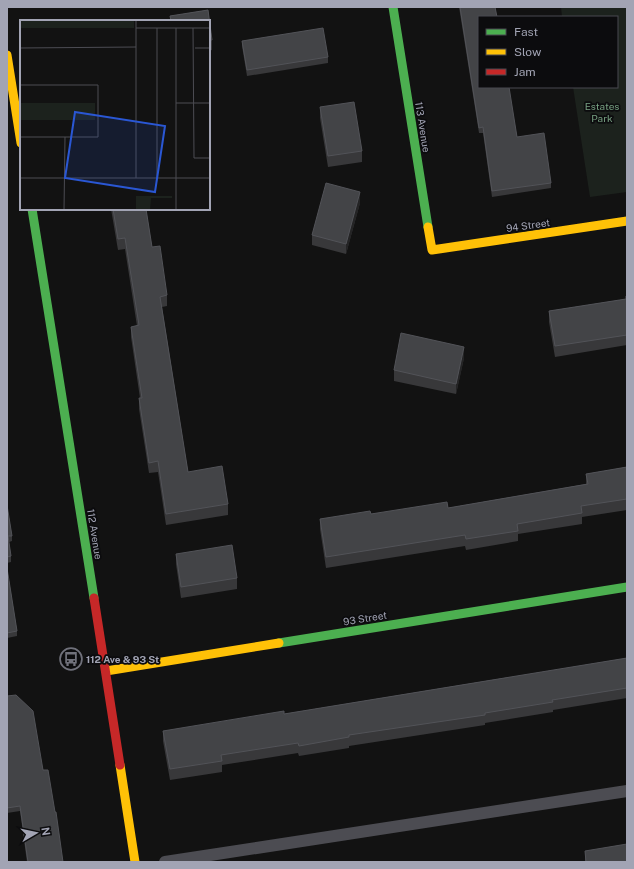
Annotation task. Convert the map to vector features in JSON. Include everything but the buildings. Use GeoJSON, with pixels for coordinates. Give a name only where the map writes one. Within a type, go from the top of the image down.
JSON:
{"type":"FeatureCollection","features":[{"type":"Feature","properties":{"kind":"street","name":"113 Avenue"},"geometry":{"type":"LineString","coordinates":[[393,7],[432,250]]}},
{"type":"Feature","properties":{"kind":"street"},"geometry":{"type":"LineString","coordinates":[[7,56],[20,136]]}},
{"type":"Feature","properties":{"kind":"street","name":"112 Avenue"},"geometry":{"type":"LineString","coordinates":[[32,210],[135,862]]}},
{"type":"Feature","properties":{"kind":"street","name":"94 Street"},"geometry":{"type":"LineString","coordinates":[[432,250],[627,221]]}},
{"type":"Feature","properties":{"kind":"street","name":"93 Street"},"geometry":{"type":"LineString","coordinates":[[106,671],[627,587]]}},
{"type":"Feature","properties":{"kind":"lane"},"geometry":{"type":"LineString","coordinates":[[165,862],[627,791]]}},
{"type":"Feature","properties":{"kind":"green space","name":"Estates Park"},"geometry":{"type":"Polygon","coordinates":[[[561,7],[627,7],[627,192],[590,197],[573,88],[618,88],[618,16],[562,16],[561,7]]]}},
{"type":"Feature","properties":{"kind":"traffic: fast"},"geometry":{"type":"LineString","coordinates":[[393,7],[428,227]]}},
{"type":"Feature","properties":{"kind":"traffic: fast"},"geometry":{"type":"LineString","coordinates":[[32,210],[94,598]]}},
{"type":"Feature","properties":{"kind":"traffic: fast"},"geometry":{"type":"LineString","coordinates":[[279,643],[627,587]]}},
{"type":"Feature","properties":{"kind":"traffic: slow"},"geometry":{"type":"LineString","coordinates":[[7,55],[20,137]]}},
{"type":"Feature","properties":{"kind":"traffic: slow"},"geometry":{"type":"LineString","coordinates":[[428,227],[432,250],[627,221]]}},
{"type":"Feature","properties":{"kind":"traffic: slow"},"geometry":{"type":"LineString","coordinates":[[106,671],[279,643]]}},
{"type":"Feature","properties":{"kind":"traffic: slow"},"geometry":{"type":"LineString","coordinates":[[120,765],[135,862]]}},
{"type":"Feature","properties":{"kind":"traffic: jam"},"geometry":{"type":"LineString","coordinates":[[94,598],[120,765]]}},
{"type":"Feature","properties":{"kind":"place","name":"112 Ave & 93 St"},"geometry":{"type":"Point","coordinates":[71,659]}}]}
